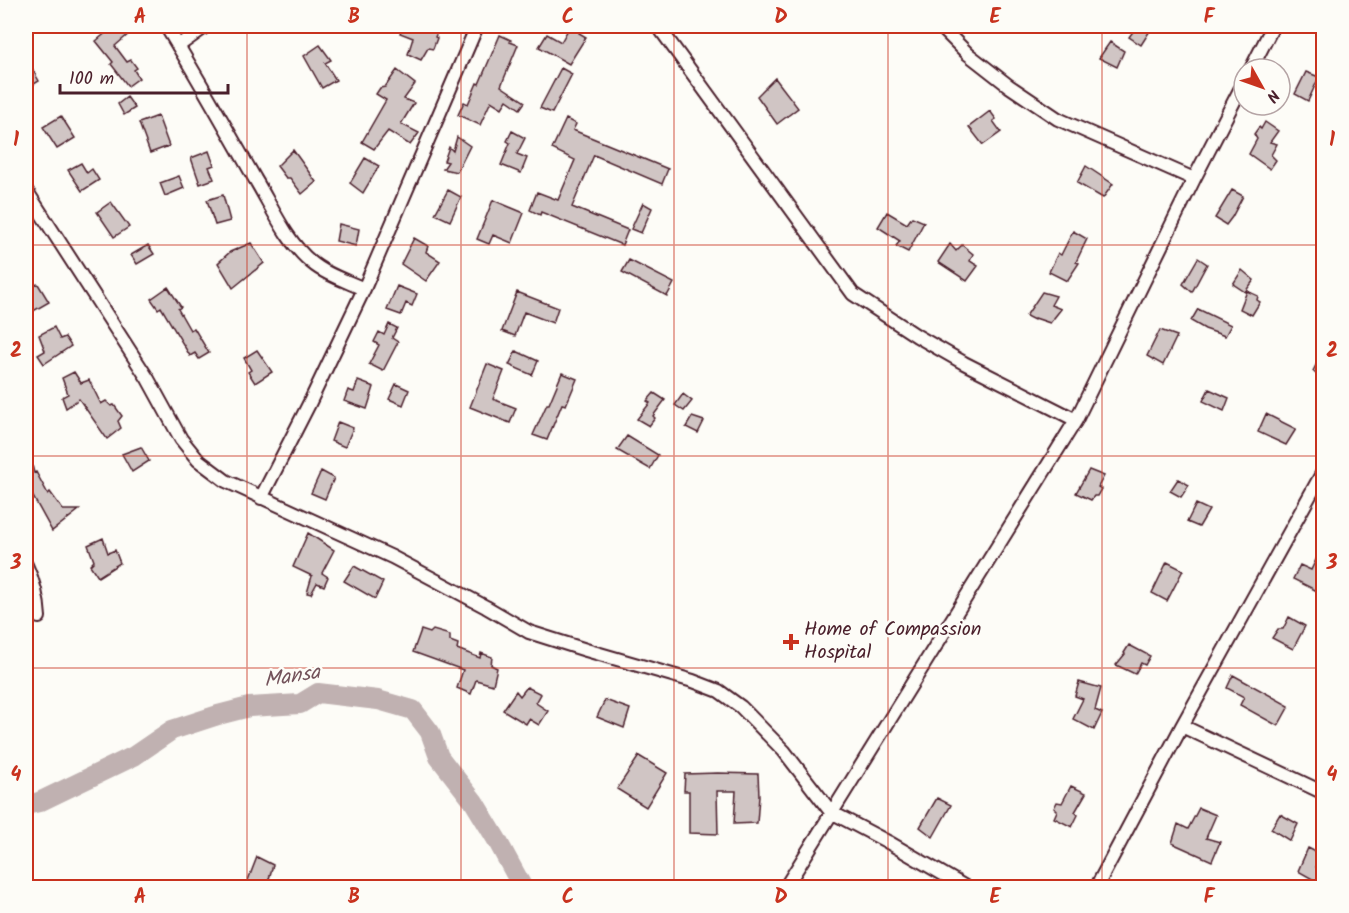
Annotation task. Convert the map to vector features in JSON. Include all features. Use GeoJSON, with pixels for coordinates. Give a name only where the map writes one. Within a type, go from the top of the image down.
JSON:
{"type":"FeatureCollection","features":[{"type":"Feature","properties":{"kind":"street"},"geometry":{"type":"LineString","coordinates":[[166,26],[286,232],[302,254],[328,273],[364,289]]}},
{"type":"Feature","properties":{"kind":"street"},"geometry":{"type":"LineString","coordinates":[[178,46],[206,26]]}},
{"type":"Feature","properties":{"kind":"street"},"geometry":{"type":"LineString","coordinates":[[261,498],[364,289],[477,26]]}},
{"type":"Feature","properties":{"kind":"street"},"geometry":{"type":"LineString","coordinates":[[658,26],[853,294],[917,336],[964,363],[1076,420]]}},
{"type":"Feature","properties":{"kind":"street"},"geometry":{"type":"LineString","coordinates":[[940,26],[969,54],[1009,86],[1058,119],[1194,179]]}},
{"type":"Feature","properties":{"kind":"street"},"geometry":{"type":"LineString","coordinates":[[1257,57],[1273,26]]}},
{"type":"Feature","properties":{"kind":"street"},"geometry":{"type":"LineString","coordinates":[[785,888],[1076,420],[1232,105]]}},
{"type":"Feature","properties":{"kind":"street"},"geometry":{"type":"LineString","coordinates":[[26,192],[148,379],[181,439],[198,460],[216,474],[261,498],[392,557],[529,632],[693,681],[719,691],[741,707],[784,751],[831,812],[967,888]]}},
{"type":"Feature","properties":{"kind":"street"},"geometry":{"type":"LineString","coordinates":[[1096,888],[1323,470]]}},
{"type":"Feature","properties":{"kind":"street"},"geometry":{"type":"LineString","coordinates":[[26,565],[38,599],[39,617]]}},
{"type":"Feature","properties":{"kind":"street"},"geometry":{"type":"LineString","coordinates":[[1182,726],[1323,793]]}},
{"type":"Feature","properties":{"kind":"building"},"geometry":{"type":"Polygon","coordinates":[[[114,26],[124,26],[130,33],[115,46],[127,62],[131,60],[137,68],[134,70],[139,78],[128,86],[96,41],[114,26]]]}},
{"type":"Feature","properties":{"kind":"building"},"geometry":{"type":"Polygon","coordinates":[[[405,26],[440,26],[433,49],[428,48],[421,60],[408,54],[413,38],[400,33],[405,26]]]}},
{"type":"Feature","properties":{"kind":"building"},"geometry":{"type":"Polygon","coordinates":[[[570,26],[583,26],[579,33],[586,37],[569,64],[539,47],[547,34],[561,42],[570,26]]]}},
{"type":"Feature","properties":{"kind":"building"},"geometry":{"type":"Polygon","coordinates":[[[1137,26],[1153,26],[1141,45],[1129,37],[1137,26]]]}},
{"type":"Feature","properties":{"kind":"building"},"geometry":{"type":"Polygon","coordinates":[[[500,35],[518,45],[501,86],[525,102],[520,109],[507,100],[502,108],[491,101],[480,125],[458,115],[464,102],[468,104],[477,83],[479,84],[500,35]]]}},
{"type":"Feature","properties":{"kind":"building"},"geometry":{"type":"Polygon","coordinates":[[[1110,42],[1124,51],[1117,67],[1099,58],[1110,42]]]}},
{"type":"Feature","properties":{"kind":"building"},"geometry":{"type":"Polygon","coordinates":[[[320,45],[331,60],[325,63],[336,80],[322,88],[304,56],[320,45]]]}},
{"type":"Feature","properties":{"kind":"building"},"geometry":{"type":"Polygon","coordinates":[[[26,58],[39,81],[26,89],[26,58]]]}},
{"type":"Feature","properties":{"kind":"building"},"geometry":{"type":"Polygon","coordinates":[[[561,68],[572,74],[552,113],[540,108],[561,68]]]}},
{"type":"Feature","properties":{"kind":"building"},"geometry":{"type":"Polygon","coordinates":[[[397,70],[415,84],[404,99],[414,103],[401,124],[419,133],[410,145],[388,131],[374,149],[362,142],[386,100],[376,94],[380,88],[385,87],[397,70]]]}},
{"type":"Feature","properties":{"kind":"building"},"geometry":{"type":"Polygon","coordinates":[[[1306,72],[1319,77],[1308,101],[1295,94],[1306,72]]]}},
{"type":"Feature","properties":{"kind":"building"},"geometry":{"type":"Polygon","coordinates":[[[775,78],[798,108],[777,124],[757,96],[775,78]]]}},
{"type":"Feature","properties":{"kind":"building"},"geometry":{"type":"Polygon","coordinates":[[[127,97],[135,108],[124,115],[118,104],[127,97]]]}},
{"type":"Feature","properties":{"kind":"building"},"geometry":{"type":"Polygon","coordinates":[[[990,111],[996,119],[993,121],[1001,132],[983,145],[969,127],[990,111]]]}},
{"type":"Feature","properties":{"kind":"building"},"geometry":{"type":"Polygon","coordinates":[[[61,116],[75,138],[57,149],[43,127],[61,116]]]}},
{"type":"Feature","properties":{"kind":"building"},"geometry":{"type":"Polygon","coordinates":[[[158,116],[169,146],[150,153],[139,123],[158,116]]]}},
{"type":"Feature","properties":{"kind":"building"},"geometry":{"type":"Polygon","coordinates":[[[566,119],[576,124],[573,130],[668,169],[662,184],[594,155],[572,207],[628,230],[622,245],[541,212],[540,215],[530,210],[537,192],[558,200],[575,160],[552,149],[566,119]]]}},
{"type":"Feature","properties":{"kind":"building"},"geometry":{"type":"Polygon","coordinates":[[[1265,122],[1278,131],[1270,142],[1277,144],[1271,155],[1276,160],[1270,169],[1249,154],[1257,139],[1254,134],[1265,122]]]}},
{"type":"Feature","properties":{"kind":"building"},"geometry":{"type":"Polygon","coordinates":[[[512,131],[525,138],[517,154],[527,158],[521,173],[501,165],[512,131]]]}},
{"type":"Feature","properties":{"kind":"building"},"geometry":{"type":"Polygon","coordinates":[[[457,137],[470,146],[457,172],[443,169],[448,162],[444,161],[449,147],[453,151],[457,137]]]}},
{"type":"Feature","properties":{"kind":"building"},"geometry":{"type":"Polygon","coordinates":[[[293,150],[316,182],[302,194],[277,166],[293,150]]]}},
{"type":"Feature","properties":{"kind":"building"},"geometry":{"type":"Polygon","coordinates":[[[209,151],[214,165],[209,167],[214,179],[200,184],[191,158],[209,151]]]}},
{"type":"Feature","properties":{"kind":"building"},"geometry":{"type":"Polygon","coordinates":[[[365,158],[379,166],[363,193],[350,183],[365,158]]]}},
{"type":"Feature","properties":{"kind":"building"},"geometry":{"type":"Polygon","coordinates":[[[81,163],[87,173],[92,169],[99,180],[82,191],[68,170],[81,163]]]}},
{"type":"Feature","properties":{"kind":"building"},"geometry":{"type":"Polygon","coordinates":[[[1086,166],[1113,184],[1103,198],[1077,183],[1086,166]]]}},
{"type":"Feature","properties":{"kind":"building"},"geometry":{"type":"Polygon","coordinates":[[[179,176],[184,188],[165,196],[160,183],[179,176]]]}},
{"type":"Feature","properties":{"kind":"building"},"geometry":{"type":"Polygon","coordinates":[[[448,190],[461,197],[450,221],[435,214],[448,190]]]}},
{"type":"Feature","properties":{"kind":"building"},"geometry":{"type":"Polygon","coordinates":[[[1232,190],[1243,196],[1226,225],[1215,218],[1232,190]]]}},
{"type":"Feature","properties":{"kind":"building"},"geometry":{"type":"Polygon","coordinates":[[[223,195],[230,221],[215,225],[207,200],[223,195]]]}},
{"type":"Feature","properties":{"kind":"building"},"geometry":{"type":"Polygon","coordinates":[[[493,200],[524,213],[512,243],[493,235],[489,244],[477,239],[493,200]]]}},
{"type":"Feature","properties":{"kind":"building"},"geometry":{"type":"Polygon","coordinates":[[[111,202],[129,227],[114,237],[97,212],[111,202]]]}},
{"type":"Feature","properties":{"kind":"building"},"geometry":{"type":"Polygon","coordinates":[[[643,203],[652,208],[641,233],[631,229],[643,203]]]}},
{"type":"Feature","properties":{"kind":"building"},"geometry":{"type":"Polygon","coordinates":[[[887,212],[907,224],[912,217],[924,222],[908,252],[896,246],[900,241],[878,227],[887,212]]]}},
{"type":"Feature","properties":{"kind":"building"},"geometry":{"type":"Polygon","coordinates":[[[339,224],[359,229],[356,246],[336,241],[339,224]]]}},
{"type":"Feature","properties":{"kind":"building"},"geometry":{"type":"Polygon","coordinates":[[[1073,231],[1087,239],[1076,262],[1079,263],[1067,281],[1049,272],[1058,253],[1061,255],[1073,231]]]}},
{"type":"Feature","properties":{"kind":"building"},"geometry":{"type":"Polygon","coordinates":[[[414,238],[428,246],[426,252],[440,261],[426,281],[401,264],[414,238]]]}},
{"type":"Feature","properties":{"kind":"building"},"geometry":{"type":"Polygon","coordinates":[[[251,243],[264,263],[233,288],[218,263],[230,252],[251,243]]]}},
{"type":"Feature","properties":{"kind":"building"},"geometry":{"type":"Polygon","coordinates":[[[950,244],[956,251],[962,245],[973,254],[970,261],[978,266],[967,281],[938,262],[950,244]]]}},
{"type":"Feature","properties":{"kind":"building"},"geometry":{"type":"Polygon","coordinates":[[[148,245],[154,254],[137,264],[131,255],[148,245]]]}},
{"type":"Feature","properties":{"kind":"building"},"geometry":{"type":"Polygon","coordinates":[[[1198,258],[1207,264],[1192,292],[1183,284],[1198,258]]]}},
{"type":"Feature","properties":{"kind":"building"},"geometry":{"type":"Polygon","coordinates":[[[629,260],[674,283],[667,296],[622,272],[629,260]]]}},
{"type":"Feature","properties":{"kind":"building"},"geometry":{"type":"Polygon","coordinates":[[[1242,270],[1254,280],[1245,292],[1233,284],[1242,270]]]}},
{"type":"Feature","properties":{"kind":"building"},"geometry":{"type":"Polygon","coordinates":[[[38,284],[49,302],[30,313],[26,304],[26,286],[38,284]]]}},
{"type":"Feature","properties":{"kind":"building"},"geometry":{"type":"Polygon","coordinates":[[[397,286],[417,294],[412,306],[406,303],[401,315],[387,310],[397,286]]]}},
{"type":"Feature","properties":{"kind":"building"},"geometry":{"type":"Polygon","coordinates":[[[168,287],[181,307],[178,309],[190,330],[194,328],[209,353],[199,359],[195,353],[190,356],[161,307],[158,309],[151,299],[168,287]]]}},
{"type":"Feature","properties":{"kind":"building"},"geometry":{"type":"Polygon","coordinates":[[[1247,291],[1258,296],[1257,300],[1260,302],[1252,315],[1240,309],[1247,291]]]}},
{"type":"Feature","properties":{"kind":"building"},"geometry":{"type":"Polygon","coordinates":[[[517,292],[558,308],[553,323],[524,312],[515,336],[502,331],[517,292]]]}},
{"type":"Feature","properties":{"kind":"building"},"geometry":{"type":"Polygon","coordinates":[[[1042,292],[1056,296],[1051,305],[1061,309],[1050,323],[1026,316],[1042,292]]]}},
{"type":"Feature","properties":{"kind":"building"},"geometry":{"type":"Polygon","coordinates":[[[1198,309],[1231,325],[1225,336],[1191,321],[1198,309]]]}},
{"type":"Feature","properties":{"kind":"building"},"geometry":{"type":"Polygon","coordinates":[[[389,324],[397,328],[392,338],[398,342],[383,371],[369,364],[379,345],[374,342],[379,332],[384,335],[389,324]]]}},
{"type":"Feature","properties":{"kind":"building"},"geometry":{"type":"Polygon","coordinates":[[[54,327],[60,339],[65,337],[71,346],[44,364],[38,355],[45,351],[39,335],[54,327]]]}},
{"type":"Feature","properties":{"kind":"building"},"geometry":{"type":"Polygon","coordinates":[[[1160,330],[1177,336],[1163,365],[1147,356],[1160,330]]]}},
{"type":"Feature","properties":{"kind":"building"},"geometry":{"type":"Polygon","coordinates":[[[257,350],[272,372],[255,383],[248,372],[251,370],[244,358],[257,350]]]}},
{"type":"Feature","properties":{"kind":"building"},"geometry":{"type":"Polygon","coordinates":[[[516,351],[538,361],[532,375],[509,365],[516,351]]]}},
{"type":"Feature","properties":{"kind":"building"},"geometry":{"type":"Polygon","coordinates":[[[1323,351],[1323,381],[1313,371],[1323,351]]]}},
{"type":"Feature","properties":{"kind":"building"},"geometry":{"type":"Polygon","coordinates":[[[487,364],[504,371],[493,399],[516,408],[510,423],[470,407],[487,364]]]}},
{"type":"Feature","properties":{"kind":"building"},"geometry":{"type":"Polygon","coordinates":[[[74,372],[81,383],[89,380],[101,404],[106,401],[111,406],[114,405],[122,416],[118,421],[121,428],[107,439],[79,399],[66,408],[62,397],[68,394],[62,378],[74,372]]]}},
{"type":"Feature","properties":{"kind":"building"},"geometry":{"type":"Polygon","coordinates":[[[562,373],[577,379],[566,405],[562,404],[547,440],[533,435],[562,373]]]}},
{"type":"Feature","properties":{"kind":"building"},"geometry":{"type":"Polygon","coordinates":[[[358,381],[374,387],[367,409],[344,401],[348,390],[354,392],[358,381]]]}},
{"type":"Feature","properties":{"kind":"building"},"geometry":{"type":"Polygon","coordinates":[[[396,384],[409,390],[403,405],[389,399],[396,384]]]}},
{"type":"Feature","properties":{"kind":"building"},"geometry":{"type":"Polygon","coordinates":[[[1209,389],[1229,398],[1224,411],[1203,401],[1209,389]]]}},
{"type":"Feature","properties":{"kind":"building"},"geometry":{"type":"Polygon","coordinates":[[[654,393],[665,400],[653,416],[655,418],[649,426],[637,419],[650,403],[647,401],[654,393]]]}},
{"type":"Feature","properties":{"kind":"building"},"geometry":{"type":"Polygon","coordinates":[[[683,394],[692,401],[684,411],[675,405],[683,394]]]}},
{"type":"Feature","properties":{"kind":"building"},"geometry":{"type":"Polygon","coordinates":[[[1266,414],[1296,429],[1286,445],[1258,432],[1266,414]]]}},
{"type":"Feature","properties":{"kind":"building"},"geometry":{"type":"Polygon","coordinates":[[[692,417],[704,421],[698,433],[686,427],[692,417]]]}},
{"type":"Feature","properties":{"kind":"building"},"geometry":{"type":"Polygon","coordinates":[[[338,422],[353,428],[345,447],[331,441],[338,422]]]}},
{"type":"Feature","properties":{"kind":"building"},"geometry":{"type":"Polygon","coordinates":[[[627,436],[658,455],[650,469],[617,450],[627,436]]]}},
{"type":"Feature","properties":{"kind":"building"},"geometry":{"type":"Polygon","coordinates":[[[141,447],[149,461],[132,472],[122,454],[141,447]]]}},
{"type":"Feature","properties":{"kind":"building"},"geometry":{"type":"Polygon","coordinates":[[[29,453],[34,473],[36,472],[48,494],[50,492],[63,510],[79,510],[52,531],[26,484],[26,454],[29,453]]]}},
{"type":"Feature","properties":{"kind":"building"},"geometry":{"type":"Polygon","coordinates":[[[1089,470],[1104,476],[1098,487],[1101,489],[1091,500],[1076,493],[1089,470]]]}},
{"type":"Feature","properties":{"kind":"building"},"geometry":{"type":"Polygon","coordinates":[[[321,471],[334,478],[325,499],[311,493],[321,471]]]}},
{"type":"Feature","properties":{"kind":"building"},"geometry":{"type":"Polygon","coordinates":[[[1178,479],[1189,485],[1181,497],[1170,491],[1178,479]]]}},
{"type":"Feature","properties":{"kind":"building"},"geometry":{"type":"Polygon","coordinates":[[[1196,504],[1209,510],[1199,527],[1187,522],[1196,504]]]}},
{"type":"Feature","properties":{"kind":"building"},"geometry":{"type":"Polygon","coordinates":[[[308,533],[334,550],[322,573],[328,577],[324,586],[317,583],[311,594],[307,593],[312,576],[293,567],[308,533]]]}},
{"type":"Feature","properties":{"kind":"building"},"geometry":{"type":"Polygon","coordinates":[[[103,538],[108,553],[115,550],[120,563],[98,577],[90,565],[94,561],[88,545],[103,538]]]}},
{"type":"Feature","properties":{"kind":"building"},"geometry":{"type":"Polygon","coordinates":[[[1323,545],[1323,594],[1293,579],[1300,565],[1311,570],[1323,545]]]}},
{"type":"Feature","properties":{"kind":"building"},"geometry":{"type":"Polygon","coordinates":[[[1167,562],[1183,570],[1167,601],[1152,593],[1167,562]]]}},
{"type":"Feature","properties":{"kind":"building"},"geometry":{"type":"Polygon","coordinates":[[[354,566],[383,582],[375,599],[344,581],[354,566]]]}},
{"type":"Feature","properties":{"kind":"building"},"geometry":{"type":"Polygon","coordinates":[[[1289,617],[1305,626],[1293,649],[1272,638],[1278,629],[1283,629],[1289,617]]]}},
{"type":"Feature","properties":{"kind":"building"},"geometry":{"type":"Polygon","coordinates":[[[421,630],[430,633],[433,630],[450,635],[450,641],[458,644],[457,649],[480,658],[481,653],[492,657],[491,665],[497,668],[493,685],[476,680],[471,694],[457,688],[463,670],[413,652],[421,630]]]}},
{"type":"Feature","properties":{"kind":"building"},"geometry":{"type":"Polygon","coordinates":[[[1129,645],[1150,656],[1145,665],[1141,663],[1135,674],[1116,665],[1129,645]]]}},
{"type":"Feature","properties":{"kind":"building"},"geometry":{"type":"Polygon","coordinates":[[[1233,675],[1289,706],[1278,726],[1240,705],[1244,697],[1227,688],[1233,675]]]}},
{"type":"Feature","properties":{"kind":"building"},"geometry":{"type":"Polygon","coordinates":[[[1079,682],[1101,688],[1095,710],[1102,713],[1094,730],[1073,719],[1083,699],[1075,696],[1079,682]]]}},
{"type":"Feature","properties":{"kind":"building"},"geometry":{"type":"Polygon","coordinates":[[[527,687],[541,694],[536,703],[548,711],[539,725],[529,719],[526,724],[503,710],[516,691],[520,696],[527,687]]]}},
{"type":"Feature","properties":{"kind":"building"},"geometry":{"type":"Polygon","coordinates":[[[605,700],[630,709],[624,728],[597,717],[605,700]]]}},
{"type":"Feature","properties":{"kind":"building"},"geometry":{"type":"Polygon","coordinates":[[[639,756],[667,773],[646,807],[617,789],[639,756]]]}},
{"type":"Feature","properties":{"kind":"building"},"geometry":{"type":"Polygon","coordinates":[[[685,774],[758,774],[757,823],[734,824],[736,791],[717,791],[718,834],[689,833],[689,791],[684,791],[685,774]]]}},
{"type":"Feature","properties":{"kind":"building"},"geometry":{"type":"Polygon","coordinates":[[[1071,786],[1086,793],[1075,812],[1078,815],[1072,827],[1054,818],[1057,811],[1054,808],[1057,802],[1062,803],[1071,786]]]}},
{"type":"Feature","properties":{"kind":"building"},"geometry":{"type":"Polygon","coordinates":[[[937,798],[951,805],[933,837],[920,827],[937,798]]]}},
{"type":"Feature","properties":{"kind":"building"},"geometry":{"type":"Polygon","coordinates":[[[1199,808],[1216,815],[1206,838],[1220,842],[1212,861],[1172,843],[1178,824],[1188,829],[1199,808]]]}},
{"type":"Feature","properties":{"kind":"building"},"geometry":{"type":"Polygon","coordinates":[[[1280,814],[1298,824],[1290,841],[1271,829],[1280,814]]]}},
{"type":"Feature","properties":{"kind":"building"},"geometry":{"type":"Polygon","coordinates":[[[1308,848],[1322,855],[1316,867],[1321,871],[1316,881],[1298,871],[1308,848]]]}},
{"type":"Feature","properties":{"kind":"building"},"geometry":{"type":"Polygon","coordinates":[[[257,857],[273,865],[269,879],[283,888],[245,888],[257,857]]]}},
{"type":"Feature","properties":{"kind":"waterway","name":"Mansa"},"geometry":{"type":"LineString","coordinates":[[26,805],[39,802],[134,756],[172,730],[218,715],[249,707],[300,704],[318,693],[378,700],[413,710],[430,732],[439,757],[474,802],[523,888]]}},
{"type":"Feature","properties":{"kind":"place","name":"Home of Compassion Hospital"},"geometry":{"type":"Point","coordinates":[791,642]}}]}
